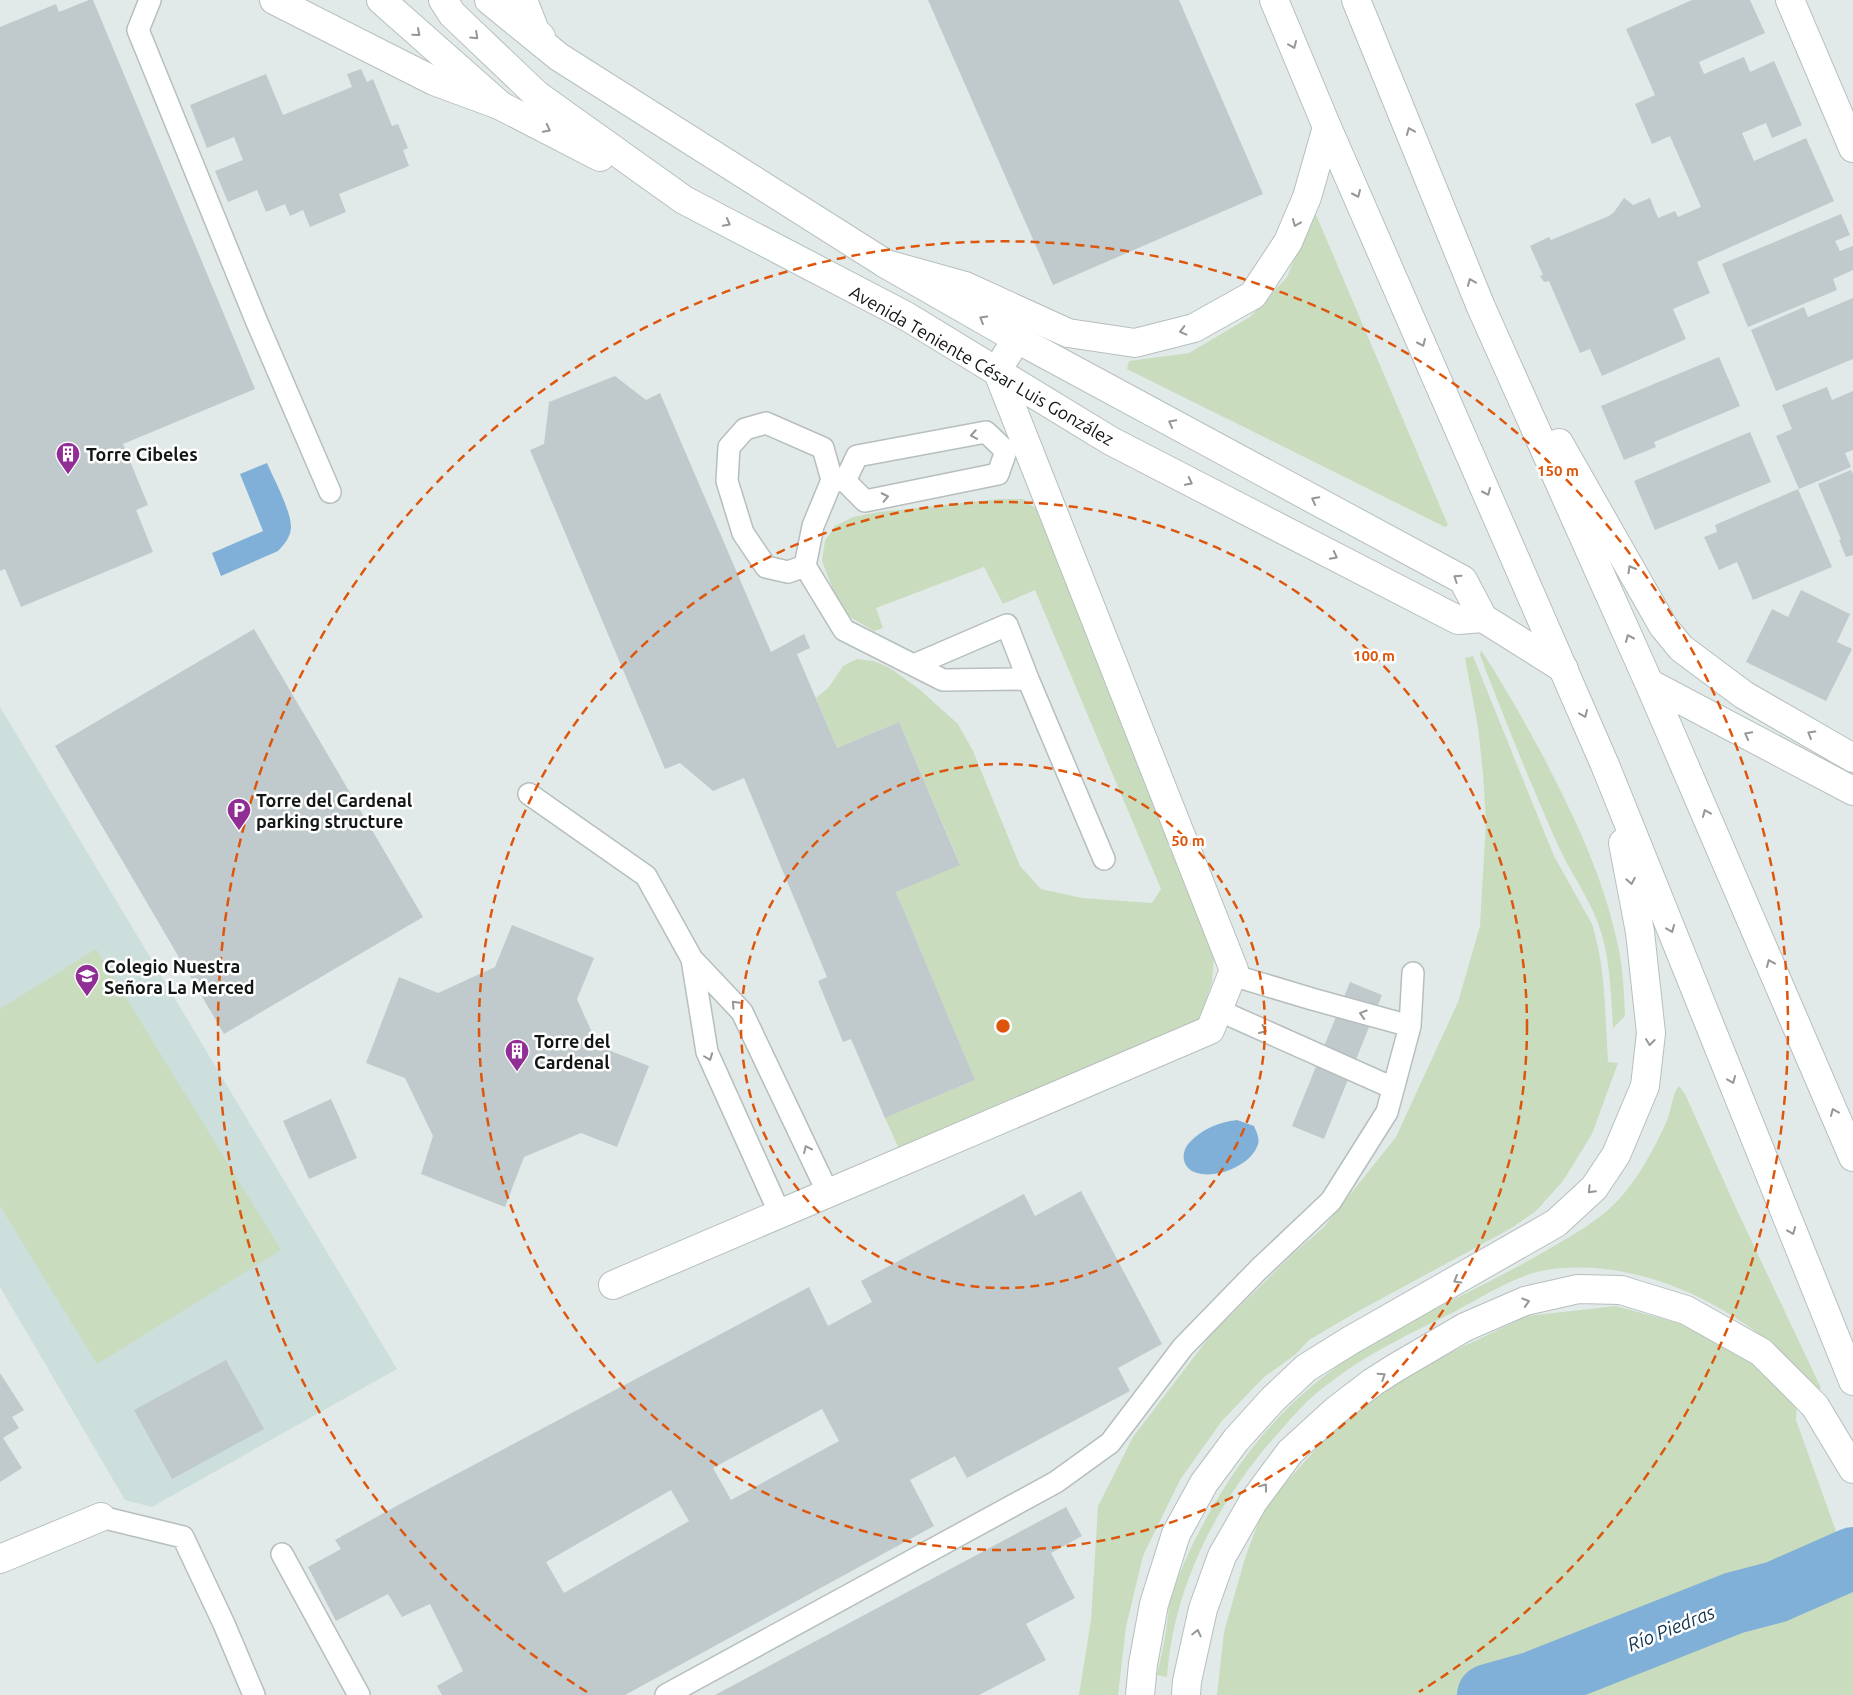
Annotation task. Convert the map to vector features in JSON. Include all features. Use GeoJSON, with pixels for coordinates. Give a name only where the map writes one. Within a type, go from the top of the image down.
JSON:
{"type":"FeatureCollection","features":[{"type":"Feature","properties":{"kind":"main road"},"geometry":{"type":"LineString","coordinates":[[274,0],[434,81],[501,106],[684,200]]}},
{"type":"Feature","properties":{"kind":"main road"},"geometry":{"type":"LineString","coordinates":[[381,0],[501,106]]}},
{"type":"Feature","properties":{"kind":"main road","name":"Avenida Teniente César Luis González"},"geometry":{"type":"LineString","coordinates":[[443,0],[452,14],[537,94],[684,200],[906,316],[997,370],[1110,441],[1458,620],[1483,618]]}},
{"type":"Feature","properties":{"kind":"main road"},"geometry":{"type":"LineString","coordinates":[[489,0],[559,57],[886,264],[1017,339],[1463,580],[1483,618],[1564,669]]}},
{"type":"Feature","properties":{"kind":"main road"},"geometry":{"type":"LineString","coordinates":[[523,0],[535,31],[559,57]]}},
{"type":"Feature","properties":{"kind":"main road"},"geometry":{"type":"LineString","coordinates":[[1274,0],[1327,127],[1606,765],[1853,1381]]}},
{"type":"Feature","properties":{"kind":"main road"},"geometry":{"type":"LineString","coordinates":[[1356,0],[1480,307],[1649,683],[1853,1157]]}},
{"type":"Feature","properties":{"kind":"main road"},"geometry":{"type":"LineString","coordinates":[[1790,0],[1853,148]]}},
{"type":"Feature","properties":{"kind":"main road"},"geometry":{"type":"LineString","coordinates":[[886,264],[966,286],[1068,333],[1136,343],[1194,328],[1253,294],[1288,242],[1307,197],[1327,127]]}},
{"type":"Feature","properties":{"kind":"main road"},"geometry":{"type":"LineString","coordinates":[[1480,307],[1663,626],[1681,648],[1744,695],[1853,758]]}},
{"type":"Feature","properties":{"kind":"main road"},"geometry":{"type":"LineString","coordinates":[[613,1285],[1210,1030],[1234,970],[1017,450],[997,370],[1017,339]]}},
{"type":"Feature","properties":{"kind":"main road"},"geometry":{"type":"LineString","coordinates":[[1649,683],[1853,790]]}},
{"type":"Feature","properties":{"kind":"main road"},"geometry":{"type":"LineString","coordinates":[[1140,1692],[1154,1604],[1176,1534],[1204,1483],[1236,1440],[1273,1398],[1306,1368],[1351,1340],[1556,1223],[1594,1188],[1616,1155],[1645,1086],[1651,1033],[1640,932],[1629,867],[1606,765]]}},
{"type":"Feature","properties":{"kind":"main road"},"geometry":{"type":"LineString","coordinates":[[1186,1688],[1203,1609],[1222,1556],[1253,1502],[1290,1452],[1335,1411],[1395,1368],[1465,1326],[1525,1301],[1578,1289],[1621,1290],[1686,1310],[1761,1352],[1815,1406],[1849,1460]]}},
{"type":"Feature","properties":{"kind":"main road"},"geometry":{"type":"LineString","coordinates":[[0,1559],[101,1517]]}},
{"type":"Feature","properties":{"kind":"lane"},"geometry":{"type":"LineString","coordinates":[[150,0],[138,30],[256,320],[330,492]]}},
{"type":"Feature","properties":{"kind":"lane"},"geometry":{"type":"LineString","coordinates":[[806,566],[788,572],[766,567],[743,534],[726,481],[729,447],[745,429],[766,423],[823,448],[838,480],[866,501],[998,474],[1017,450],[986,432],[857,456],[838,480],[813,526],[806,566],[844,630],[943,680],[1028,680]]}},
{"type":"Feature","properties":{"kind":"lane"},"geometry":{"type":"LineString","coordinates":[[914,665],[1007,625],[1028,680],[1104,859]]}},
{"type":"Feature","properties":{"kind":"lane"},"geometry":{"type":"LineString","coordinates":[[529,794],[646,876],[692,959],[742,1012],[828,1193]]}},
{"type":"Feature","properties":{"kind":"lane"},"geometry":{"type":"LineString","coordinates":[[692,959],[707,1052],[780,1214]]}},
{"type":"Feature","properties":{"kind":"lane"},"geometry":{"type":"LineString","coordinates":[[666,1695],[1056,1482],[1110,1444],[1183,1347],[1259,1269],[1331,1201],[1387,1112],[1410,1026],[1413,973]]}},
{"type":"Feature","properties":{"kind":"lane"},"geometry":{"type":"LineString","coordinates":[[1232,974],[1312,999],[1410,1026]]}},
{"type":"Feature","properties":{"kind":"lane"},"geometry":{"type":"LineString","coordinates":[[1218,1010],[1393,1088]]}},
{"type":"Feature","properties":{"kind":"lane"},"geometry":{"type":"LineString","coordinates":[[101,1517],[183,1537],[224,1624],[254,1695]]}},
{"type":"Feature","properties":{"kind":"lane"},"geometry":{"type":"LineString","coordinates":[[282,1554],[359,1695]]}},
{"type":"Feature","properties":{"kind":"shaded area","name":"Colegio Nuestra Señora La Merced"},"geometry":{"type":"Polygon","coordinates":[[[0,707],[397,1369],[152,1507],[125,1500],[0,1287],[0,707]]]}},
{"type":"Feature","properties":{"kind":"green space"},"geometry":{"type":"Polygon","coordinates":[[[1314,210],[1448,525],[1445,527],[1127,369],[1129,361],[1189,353],[1250,317],[1287,277],[1314,210]]]}},
{"type":"Feature","properties":{"kind":"green space"},"geometry":{"type":"Polygon","coordinates":[[[999,499],[1023,499],[1038,510],[1214,958],[1212,982],[1198,1023],[901,1153],[885,1118],[975,1080],[896,892],[960,864],[899,722],[837,748],[816,698],[829,687],[843,666],[857,659],[874,661],[890,668],[919,689],[958,724],[973,751],[1020,866],[1041,889],[1082,898],[1152,903],[1161,889],[1035,590],[1003,604],[984,567],[876,608],[883,628],[874,631],[850,617],[834,592],[822,561],[825,541],[835,526],[853,517],[880,512],[999,499]]]}},
{"type":"Feature","properties":{"kind":"green space"},"geometry":{"type":"Polygon","coordinates":[[[1481,650],[1514,703],[1544,758],[1577,824],[1596,870],[1611,917],[1622,969],[1625,1016],[1613,1028],[1611,988],[1605,948],[1598,923],[1546,818],[1489,679],[1480,655],[1481,650]]]}},
{"type":"Feature","properties":{"kind":"green space"},"geometry":{"type":"Polygon","coordinates":[[[1473,656],[1554,856],[1592,924],[1597,941],[1604,992],[1608,1062],[1618,1063],[1592,1134],[1563,1181],[1536,1211],[1510,1229],[1309,1340],[1296,1354],[1264,1377],[1221,1422],[1180,1480],[1143,1556],[1126,1627],[1118,1695],[1079,1695],[1091,1620],[1098,1506],[1133,1437],[1210,1336],[1294,1253],[1324,1227],[1396,1137],[1458,1002],[1480,926],[1486,822],[1478,727],[1465,658],[1473,656]]]}},
{"type":"Feature","properties":{"kind":"green space"},"geometry":{"type":"Polygon","coordinates":[[[96,949],[281,1250],[97,1364],[0,1206],[0,1009],[96,949]]]}},
{"type":"Feature","properties":{"kind":"green space"},"geometry":{"type":"Polygon","coordinates":[[[1679,1086],[1685,1094],[1736,1208],[1821,1388],[1817,1391],[1793,1364],[1733,1316],[1699,1297],[1664,1283],[1627,1272],[1590,1268],[1553,1269],[1515,1280],[1405,1336],[1358,1363],[1321,1389],[1291,1418],[1237,1485],[1203,1545],[1189,1576],[1179,1609],[1171,1643],[1167,1677],[1157,1675],[1171,1598],[1188,1555],[1208,1515],[1229,1480],[1276,1421],[1301,1396],[1358,1352],[1391,1332],[1543,1253],[1584,1228],[1608,1210],[1625,1192],[1647,1159],[1660,1136],[1679,1086]]]}},
{"type":"Feature","properties":{"kind":"green space"},"geometry":{"type":"Polygon","coordinates":[[[1616,1306],[1678,1323],[1739,1353],[1797,1400],[1796,1420],[1842,1548],[1644,1625],[1599,1649],[1557,1663],[1509,1683],[1461,1695],[1217,1695],[1224,1632],[1245,1558],[1264,1507],[1333,1430],[1393,1383],[1527,1316],[1616,1306]]]}},
{"type":"Feature","properties":{"kind":"green space"},"geometry":{"type":"Polygon","coordinates":[[[1849,1566],[1853,1573],[1853,1695],[1513,1695],[1573,1676],[1671,1635],[1816,1582],[1849,1566]]]}},
{"type":"Feature","properties":{"kind":"water"},"geometry":{"type":"Polygon","coordinates":[[[267,463],[288,512],[291,527],[290,534],[278,551],[221,576],[212,553],[263,531],[240,474],[267,463]]]}},
{"type":"Feature","properties":{"kind":"water"},"geometry":{"type":"Polygon","coordinates":[[[1237,1120],[1254,1126],[1257,1135],[1258,1144],[1249,1158],[1233,1169],[1214,1174],[1197,1173],[1188,1168],[1184,1160],[1184,1151],[1189,1143],[1211,1127],[1237,1120]]]}},
{"type":"Feature","properties":{"kind":"building"},"geometry":{"type":"Polygon","coordinates":[[[93,0],[255,389],[123,444],[148,505],[136,510],[153,552],[21,607],[5,569],[0,571],[0,27],[56,4],[59,12],[93,0]]]}},
{"type":"Feature","properties":{"kind":"building"},"geometry":{"type":"Polygon","coordinates":[[[928,0],[1179,0],[1263,194],[1053,285],[928,0]]]}},
{"type":"Feature","properties":{"kind":"building"},"geometry":{"type":"Polygon","coordinates":[[[1692,0],[1750,0],[1765,33],[1699,62],[1704,74],[1744,57],[1750,72],[1774,61],[1802,125],[1772,138],[1766,123],[1742,133],[1754,161],[1806,138],[1834,201],[1697,262],[1710,293],[1673,309],[1686,339],[1602,376],[1590,349],[1580,353],[1549,281],[1544,282],[1540,276],[1543,275],[1530,246],[1549,237],[1551,240],[1609,216],[1624,198],[1633,205],[1650,198],[1658,218],[1675,211],[1678,217],[1701,207],[1670,136],[1652,144],[1635,104],[1655,95],[1626,29],[1692,0]]]}},
{"type":"Feature","properties":{"kind":"building"},"geometry":{"type":"Polygon","coordinates":[[[361,69],[367,82],[373,79],[392,126],[398,124],[408,148],[403,150],[409,166],[339,194],[346,212],[310,227],[303,210],[290,216],[285,204],[266,212],[257,190],[228,202],[215,171],[243,160],[234,137],[207,148],[190,105],[266,74],[283,115],[352,87],[347,74],[361,69]]]}},
{"type":"Feature","properties":{"kind":"building"},"geometry":{"type":"Polygon","coordinates":[[[1841,214],[1850,235],[1835,241],[1840,251],[1853,246],[1853,270],[1833,279],[1837,290],[1748,327],[1722,264],[1841,214]]]}},
{"type":"Feature","properties":{"kind":"building"},"geometry":{"type":"Polygon","coordinates":[[[1853,298],[1853,359],[1776,391],[1751,330],[1804,307],[1808,317],[1853,298]]]}},
{"type":"Feature","properties":{"kind":"building"},"geometry":{"type":"Polygon","coordinates":[[[1719,357],[1740,406],[1654,442],[1656,447],[1624,460],[1601,406],[1719,357]]]}},
{"type":"Feature","properties":{"kind":"building"},"geometry":{"type":"Polygon","coordinates":[[[615,376],[646,400],[660,393],[771,652],[804,634],[810,648],[797,654],[837,748],[899,722],[960,865],[896,892],[975,1080],[885,1118],[851,1039],[843,1042],[818,981],[827,977],[744,778],[713,791],[680,763],[665,769],[530,450],[544,444],[549,402],[615,376]]]}},
{"type":"Feature","properties":{"kind":"building"},"geometry":{"type":"Polygon","coordinates":[[[1827,387],[1832,400],[1853,391],[1853,450],[1845,453],[1851,467],[1799,489],[1776,436],[1792,429],[1782,405],[1827,387]]]}},
{"type":"Feature","properties":{"kind":"building"},"geometry":{"type":"Polygon","coordinates":[[[1750,432],[1771,482],[1655,530],[1634,481],[1750,432]]]}},
{"type":"Feature","properties":{"kind":"building"},"geometry":{"type":"Polygon","coordinates":[[[1851,470],[1853,474],[1853,555],[1846,557],[1839,540],[1841,539],[1818,484],[1851,470]]]}},
{"type":"Feature","properties":{"kind":"building"},"geometry":{"type":"Polygon","coordinates":[[[1798,489],[1832,567],[1753,600],[1737,562],[1719,570],[1704,537],[1717,532],[1715,525],[1798,489]]]}},
{"type":"Feature","properties":{"kind":"building"},"geometry":{"type":"Polygon","coordinates":[[[1801,590],[1850,614],[1837,642],[1852,649],[1826,701],[1746,662],[1772,609],[1788,617],[1801,590]]]}},
{"type":"Feature","properties":{"kind":"building","name":"Torre del Cardenal parking structure"},"geometry":{"type":"Polygon","coordinates":[[[254,629],[423,917],[224,1034],[55,746],[254,629]]]}},
{"type":"Feature","properties":{"kind":"building","name":"Torre del Cardenal"},"geometry":{"type":"Polygon","coordinates":[[[512,925],[594,958],[577,999],[598,1046],[649,1066],[617,1147],[581,1133],[524,1157],[505,1207],[421,1174],[433,1136],[405,1078],[366,1063],[399,977],[438,993],[495,967],[512,925]]]}},
{"type":"Feature","properties":{"kind":"building"},"geometry":{"type":"Polygon","coordinates":[[[1350,982],[1382,995],[1324,1139],[1292,1126],[1350,982]]]}},
{"type":"Feature","properties":{"kind":"building"},"geometry":{"type":"Polygon","coordinates":[[[331,1099],[357,1158],[309,1179],[283,1121],[331,1099]]]}},
{"type":"Feature","properties":{"kind":"building"},"geometry":{"type":"Polygon","coordinates":[[[1081,1191],[1162,1344],[1118,1368],[1130,1391],[967,1478],[955,1456],[910,1480],[934,1526],[625,1695],[442,1695],[437,1686],[463,1671],[430,1604],[402,1617],[388,1594],[336,1621],[308,1567],[341,1549],[335,1540],[809,1287],[828,1326],[872,1302],[861,1281],[1024,1194],[1035,1216],[1081,1191]],[[822,1409],[713,1468],[731,1500],[839,1441],[822,1409]],[[671,1490],[546,1562],[564,1593],[689,1521],[671,1490]]]}},
{"type":"Feature","properties":{"kind":"building"},"geometry":{"type":"Polygon","coordinates":[[[226,1360],[264,1429],[172,1479],[134,1410],[226,1360]]]}},
{"type":"Feature","properties":{"kind":"building"},"geometry":{"type":"Polygon","coordinates":[[[0,1373],[24,1410],[12,1417],[19,1428],[3,1438],[22,1468],[0,1482],[0,1373]]]}},
{"type":"Feature","properties":{"kind":"building"},"geometry":{"type":"Polygon","coordinates":[[[1066,1507],[1082,1536],[1051,1553],[1075,1598],[1026,1624],[1046,1660],[979,1695],[715,1695],[1066,1507]]]}},
{"type":"Feature","properties":{"kind":"waterway","name":"Río Piedras"},"geometry":{"type":"LineString","coordinates":[[1488,1695],[1534,1682],[1734,1603],[1776,1592],[1853,1558]]}},
{"type":"Feature","properties":{"kind":"place","name":"Torre Cibeles"},"geometry":{"type":"Point","coordinates":[68,475]}},
{"type":"Feature","properties":{"kind":"place","name":"Torre del Cardenal parking structure"},"geometry":{"type":"Point","coordinates":[239,831]}},
{"type":"Feature","properties":{"kind":"place","name":"Colegio Nuestra Señora La Merced"},"geometry":{"type":"Point","coordinates":[87,997]}},
{"type":"Feature","properties":{"kind":"place","name":"Torre del Cardenal"},"geometry":{"type":"Point","coordinates":[517,1072]}}]}
